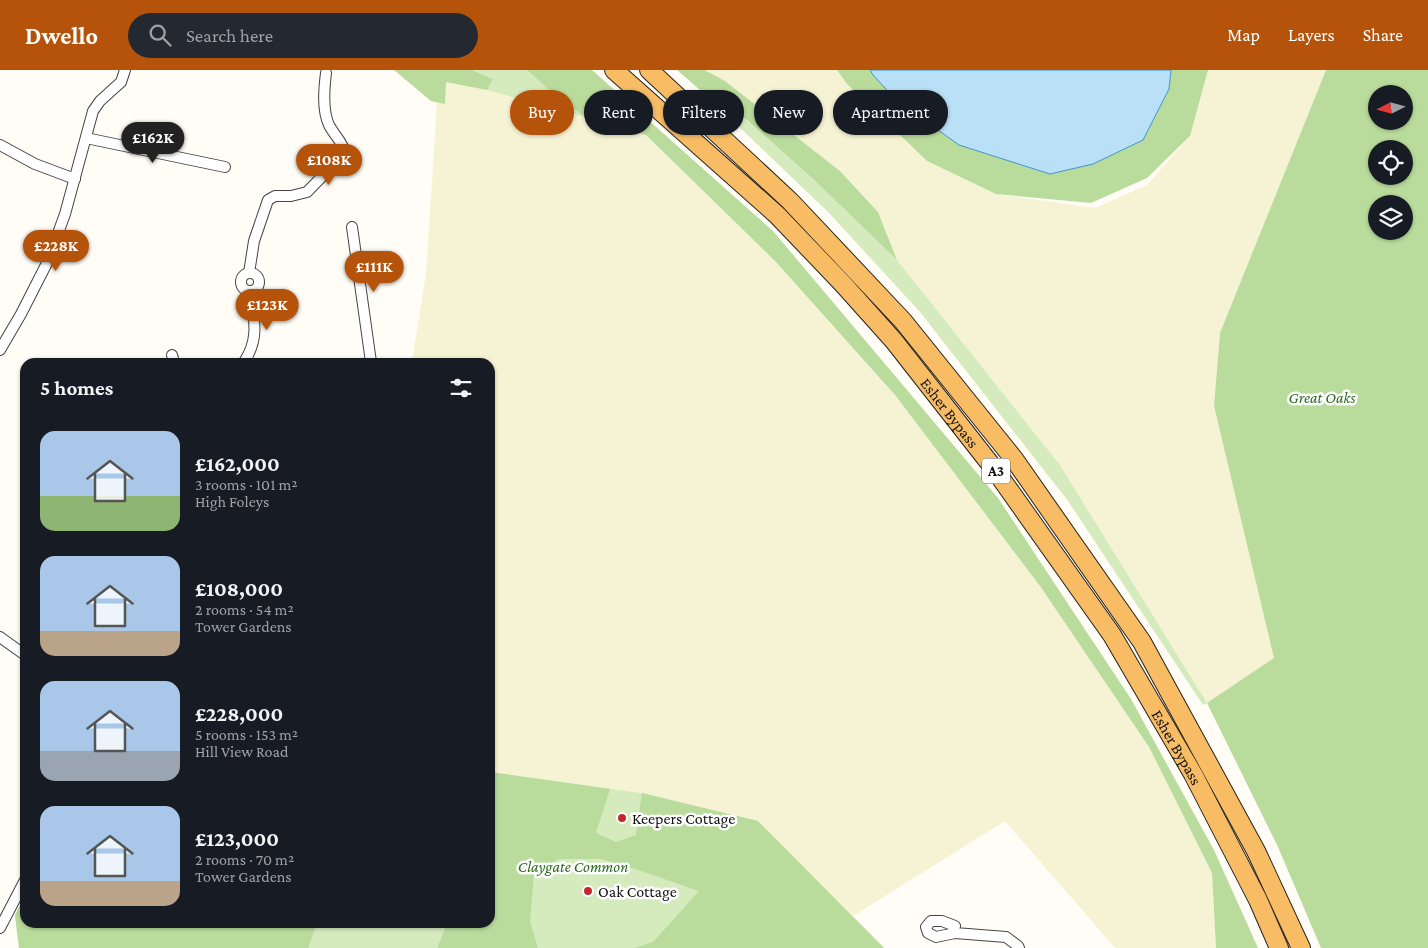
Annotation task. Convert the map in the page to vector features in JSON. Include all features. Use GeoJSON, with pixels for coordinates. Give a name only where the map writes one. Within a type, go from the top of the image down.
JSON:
{"type":"FeatureCollection","features":[{"type":"Feature","properties":{"kind":"highway","name":"Esher Bypass"},"geometry":{"type":"LineString","coordinates":[[614,70],[777,215],[843,284],[894,341],[995,470],[1117,643],[1194,774],[1258,900],[1279,948]]}},
{"type":"Feature","properties":{"kind":"highway","name":"Esher Bypass"},"geometry":{"type":"LineString","coordinates":[[649,70],[790,201],[903,322],[1014,459],[1142,642],[1256,851],[1301,948]]}},
{"type":"Feature","properties":{"kind":"street"},"geometry":{"type":"LineString","coordinates":[[0,350],[48,261],[65,214],[93,111],[100,100],[121,82],[125,70]]}},
{"type":"Feature","properties":{"kind":"street"},"geometry":{"type":"LineString","coordinates":[[247,358],[251,353],[255,332],[250,291],[244,289],[241,284],[242,277],[249,273],[254,241],[268,200],[275,196],[291,196],[306,192],[345,153],[344,146],[329,124],[325,107],[324,87],[326,73]]}},
{"type":"Feature","properties":{"kind":"street"},"geometry":{"type":"LineString","coordinates":[[86,138],[225,168]]}},
{"type":"Feature","properties":{"kind":"street"},"geometry":{"type":"LineString","coordinates":[[0,145],[35,164],[75,179]]}},
{"type":"Feature","properties":{"kind":"street"},"geometry":{"type":"LineString","coordinates":[[352,227],[370,358]]}},
{"type":"Feature","properties":{"kind":"street"},"geometry":{"type":"LineString","coordinates":[[0,637],[20,651]]}},
{"type":"Feature","properties":{"kind":"street"},"geometry":{"type":"LineString","coordinates":[[0,928],[20,890]]}},
{"type":"Feature","properties":{"kind":"street"},"geometry":{"type":"LineString","coordinates":[[955,926],[942,921],[931,921],[926,926],[928,933],[936,937],[955,933],[1006,937],[1019,948]]}},
{"type":"Feature","properties":{"kind":"shaded area"},"geometry":{"type":"Polygon","coordinates":[[[706,70],[837,70],[853,90],[833,90],[833,135],[900,135],[927,161],[996,194],[1095,208],[1147,185],[1190,136],[1208,70],[1326,70],[1220,333],[1214,406],[1275,658],[1207,703],[1060,465],[897,260],[878,212],[840,171],[794,135],[823,135],[823,90],[754,90],[754,104],[744,96],[744,90],[736,90],[706,70]]]}},
{"type":"Feature","properties":{"kind":"shaded area"},"geometry":{"type":"Polygon","coordinates":[[[439,73],[510,94],[510,135],[574,135],[574,113],[584,116],[584,135],[646,135],[776,262],[895,395],[1040,586],[1149,747],[1212,873],[1216,948],[1115,948],[1005,821],[853,916],[758,821],[642,793],[495,773],[495,358],[413,358],[426,274],[439,73]]]}},
{"type":"Feature","properties":{"kind":"green space"},"geometry":{"type":"Polygon","coordinates":[[[394,70],[472,70],[493,79],[487,90],[446,82],[445,104],[431,101],[394,70]]]}},
{"type":"Feature","properties":{"kind":"green space"},"geometry":{"type":"Polygon","coordinates":[[[472,70],[527,70],[549,90],[510,90],[510,96],[487,90],[493,79],[472,70]]]}},
{"type":"Feature","properties":{"kind":"green space"},"geometry":{"type":"Polygon","coordinates":[[[527,70],[592,70],[614,90],[584,90],[584,116],[574,109],[574,90],[549,90],[527,70]]]}},
{"type":"Feature","properties":{"kind":"green space"},"geometry":{"type":"Polygon","coordinates":[[[677,70],[705,70],[736,90],[700,90],[677,70]]]}},
{"type":"Feature","properties":{"kind":"green space"},"geometry":{"type":"Polygon","coordinates":[[[837,70],[870,70],[873,75],[1169,89],[1171,70],[1208,70],[1190,136],[1147,178],[1091,203],[996,194],[927,161],[900,135],[948,135],[948,90],[853,90],[837,70]]]}},
{"type":"Feature","properties":{"kind":"green space","name":"Great Oaks"},"geometry":{"type":"Polygon","coordinates":[[[1326,70],[1428,70],[1428,948],[1321,948],[1278,847],[1207,703],[1274,658],[1214,406],[1220,333],[1326,70]]]}},
{"type":"Feature","properties":{"kind":"green space"},"geometry":{"type":"Polygon","coordinates":[[[744,96],[754,104],[754,127],[744,118],[744,96]]]}},
{"type":"Feature","properties":{"kind":"green space"},"geometry":{"type":"Polygon","coordinates":[[[574,109],[584,116],[574,114],[574,109]]]}},
{"type":"Feature","properties":{"kind":"green space"},"geometry":{"type":"Polygon","coordinates":[[[744,119],[754,127],[754,135],[763,135],[813,179],[897,260],[1060,465],[1207,703],[1203,705],[1068,501],[920,312],[829,213],[744,131],[744,119]]]}},
{"type":"Feature","properties":{"kind":"green space"},"geometry":{"type":"Polygon","coordinates":[[[653,124],[773,231],[998,498],[1131,699],[1214,850],[1258,948],[1216,948],[1212,873],[1149,747],[1040,586],[895,395],[776,262],[646,135],[653,135],[653,124]]]}},
{"type":"Feature","properties":{"kind":"green space"},"geometry":{"type":"Polygon","coordinates":[[[763,135],[794,135],[840,171],[878,212],[897,260],[813,179],[763,135]]]}},
{"type":"Feature","properties":{"kind":"green space","name":"Claygate Common"},"geometry":{"type":"Polygon","coordinates":[[[495,773],[642,793],[758,821],[884,948],[19,948],[15,915],[20,906],[20,928],[495,928],[495,773]]]}},
{"type":"Feature","properties":{"kind":"green space"},"geometry":{"type":"Polygon","coordinates":[[[495,773],[610,789],[596,833],[616,842],[636,835],[642,793],[758,821],[884,948],[634,948],[653,942],[699,891],[601,859],[559,859],[534,875],[530,921],[538,948],[437,948],[445,928],[495,928],[495,773]]]}},
{"type":"Feature","properties":{"kind":"green space"},"geometry":{"type":"Polygon","coordinates":[[[20,906],[20,928],[315,928],[308,948],[19,948],[15,915],[20,906]]]}},
{"type":"Feature","properties":{"kind":"water"},"geometry":{"type":"Polygon","coordinates":[[[870,70],[1171,70],[1169,89],[1143,140],[1093,164],[1050,174],[959,145],[945,135],[948,135],[948,90],[887,90],[870,70]]]}},
{"type":"Feature","properties":{"kind":"place","name":"Keepers Cottage"},"geometry":{"type":"Point","coordinates":[622,818]}},
{"type":"Feature","properties":{"kind":"place","name":"Oak Cottage"},"geometry":{"type":"Point","coordinates":[588,891]}}]}
